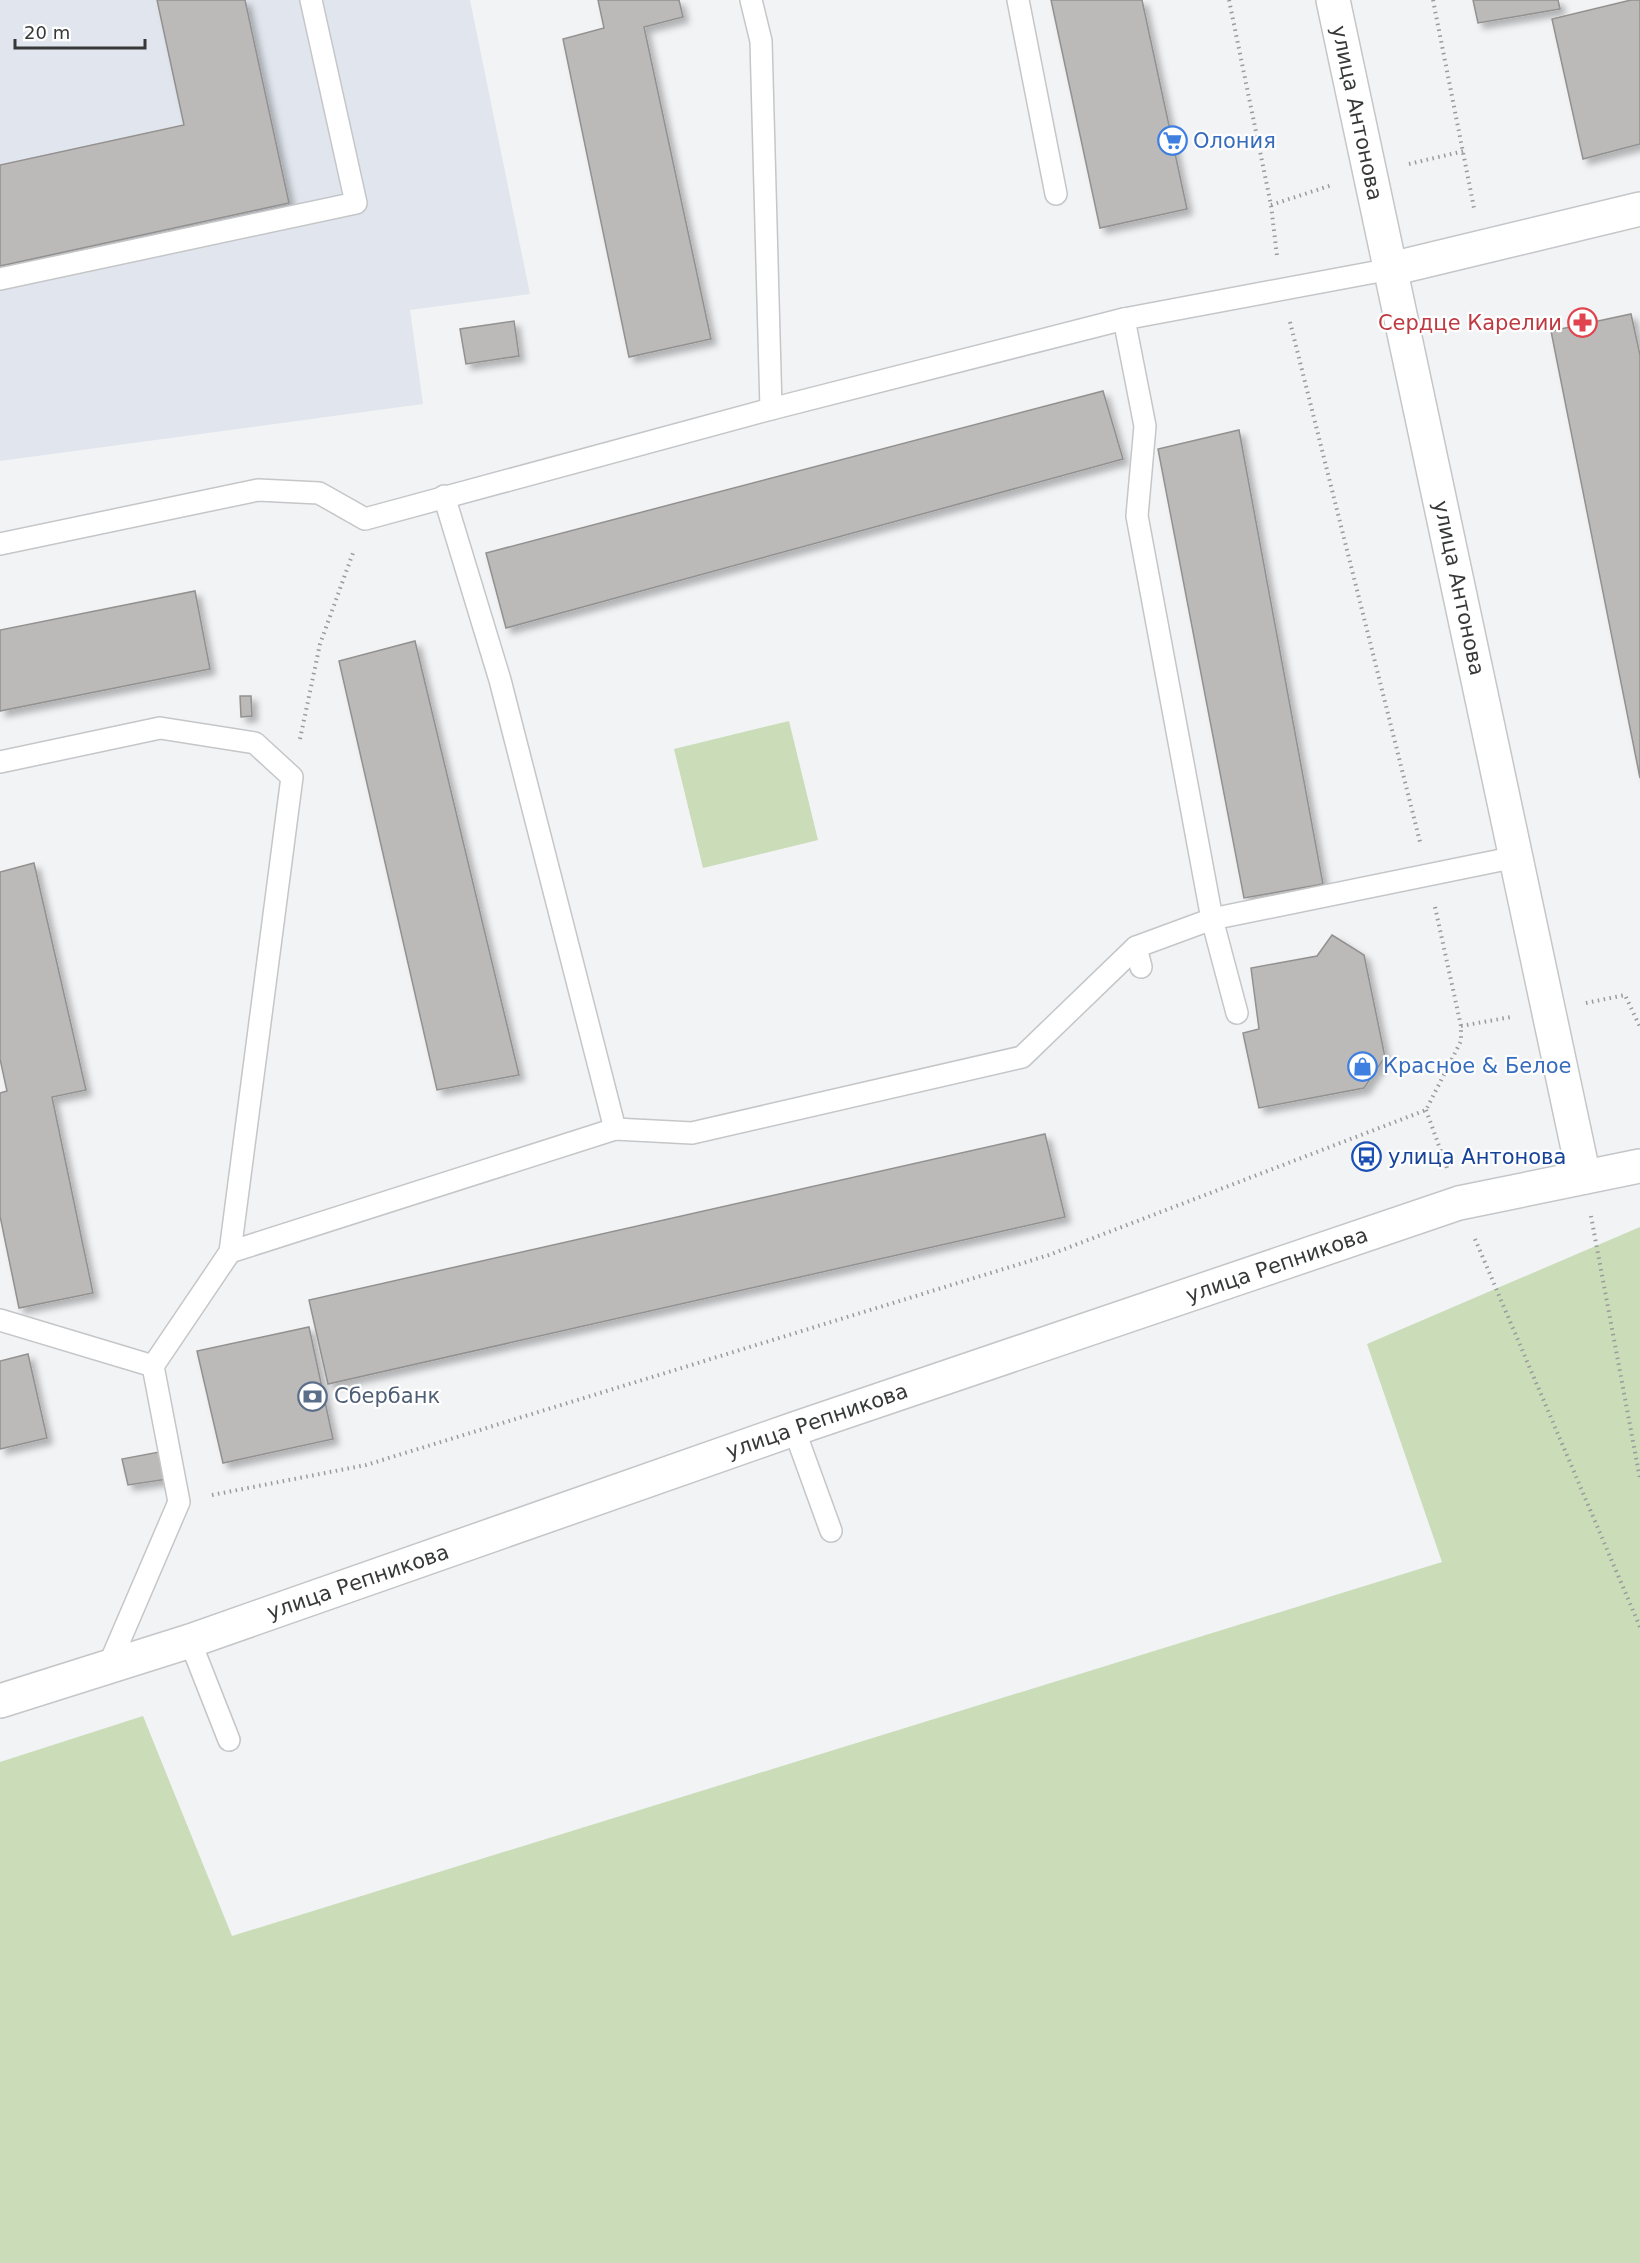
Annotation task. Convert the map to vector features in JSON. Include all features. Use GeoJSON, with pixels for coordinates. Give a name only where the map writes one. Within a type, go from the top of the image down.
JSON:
{"type":"FeatureCollection","features":[{"type":"Feature","properties":{"kind":"main road","name":"улица Антонова"},"geometry":{"type":"LineString","coordinates":[[1333,0],[1584,1176]]}},
{"type":"Feature","properties":{"kind":"main road"},"geometry":{"type":"LineString","coordinates":[[1391,269],[1640,209]]}},
{"type":"Feature","properties":{"kind":"main road","name":"улица Репникова"},"geometry":{"type":"LineString","coordinates":[[0,1701],[190,1641],[794,1429],[1460,1203],[1640,1166]]}},
{"type":"Feature","properties":{"kind":"lane"},"geometry":{"type":"LineString","coordinates":[[0,279],[356,203],[311,0]]}},
{"type":"Feature","properties":{"kind":"lane"},"geometry":{"type":"LineString","coordinates":[[752,0],[761,41],[771,409]]}},
{"type":"Feature","properties":{"kind":"lane"},"geometry":{"type":"LineString","coordinates":[[1018,0],[1056,195]]}},
{"type":"Feature","properties":{"kind":"lane"},"geometry":{"type":"LineString","coordinates":[[0,544],[258,490],[320,493],[365,519],[771,409],[1124,319],[1391,269]]}},
{"type":"Feature","properties":{"kind":"lane"},"geometry":{"type":"LineString","coordinates":[[1124,319],[1145,426],[1137,516],[1212,919],[1237,1013]]}},
{"type":"Feature","properties":{"kind":"lane"},"geometry":{"type":"LineString","coordinates":[[444,496],[500,680],[615,1129]]}},
{"type":"Feature","properties":{"kind":"lane"},"geometry":{"type":"LineString","coordinates":[[0,762],[160,728],[255,743],[292,777],[230,1252],[153,1366],[179,1502],[109,1665]]}},
{"type":"Feature","properties":{"kind":"lane"},"geometry":{"type":"LineString","coordinates":[[230,1252],[615,1129],[692,1133],[1022,1057],[1138,957],[1212,919],[1429,877],[1516,857]]}},
{"type":"Feature","properties":{"kind":"lane"},"geometry":{"type":"LineString","coordinates":[[0,1320],[153,1366]]}},
{"type":"Feature","properties":{"kind":"lane"},"geometry":{"type":"LineString","coordinates":[[794,1429],[831,1531]]}},
{"type":"Feature","properties":{"kind":"lane"},"geometry":{"type":"LineString","coordinates":[[190,1641],[229,1740]]}},
{"type":"Feature","properties":{"kind":"path"},"geometry":{"type":"LineString","coordinates":[[179,1502],[366,1465],[1049,1255],[1426,1110],[1461,1041],[1461,1026],[1429,877],[1281,290],[1271,205],[1229,0]]}},
{"type":"Feature","properties":{"kind":"path"},"geometry":{"type":"LineString","coordinates":[[1432,0],[1481,247]]}},
{"type":"Feature","properties":{"kind":"path"},"geometry":{"type":"LineString","coordinates":[[292,777],[320,644],[365,519]]}},
{"type":"Feature","properties":{"kind":"path"},"geometry":{"type":"LineString","coordinates":[[1625,995],[1640,1027]]}},
{"type":"Feature","properties":{"kind":"path"},"geometry":{"type":"LineString","coordinates":[[1426,1110],[1460,1203],[1640,1627]]}},
{"type":"Feature","properties":{"kind":"path"},"geometry":{"type":"LineString","coordinates":[[1584,1176],[1640,1479]]}},
{"type":"Feature","properties":{"kind":"shaded area"},"geometry":{"type":"Polygon","coordinates":[[[0,0],[470,0],[530,294],[410,310],[423,404],[0,461],[0,0]]]}},
{"type":"Feature","properties":{"kind":"green space"},"geometry":{"type":"Polygon","coordinates":[[[789,721],[818,840],[703,868],[674,749],[789,721]]]}},
{"type":"Feature","properties":{"kind":"green space"},"geometry":{"type":"Polygon","coordinates":[[[1640,1227],[1640,2263],[0,2263],[0,1762],[143,1716],[232,1936],[1442,1562],[1367,1344],[1640,1227]]]}},
{"type":"Feature","properties":{"kind":"building"},"geometry":{"type":"Polygon","coordinates":[[[157,0],[245,0],[289,203],[0,266],[0,165],[184,125],[157,0]]]}},
{"type":"Feature","properties":{"kind":"building"},"geometry":{"type":"Polygon","coordinates":[[[598,0],[679,0],[683,17],[644,27],[711,339],[629,357],[563,39],[604,28],[598,0]]]}},
{"type":"Feature","properties":{"kind":"building"},"geometry":{"type":"Polygon","coordinates":[[[1051,0],[1142,0],[1187,209],[1100,228],[1051,0]]]}},
{"type":"Feature","properties":{"kind":"building"},"geometry":{"type":"Polygon","coordinates":[[[1473,0],[1558,0],[1560,9],[1478,23],[1473,0]]]}},
{"type":"Feature","properties":{"kind":"building"},"geometry":{"type":"Polygon","coordinates":[[[1631,0],[1640,0],[1640,144],[1583,159],[1552,19],[1631,0]]]}},
{"type":"Feature","properties":{"kind":"building"},"geometry":{"type":"Polygon","coordinates":[[[1631,314],[1640,355],[1640,778],[1551,331],[1631,314]]]}},
{"type":"Feature","properties":{"kind":"building"},"geometry":{"type":"Polygon","coordinates":[[[514,321],[519,356],[466,364],[460,329],[514,321]]]}},
{"type":"Feature","properties":{"kind":"building"},"geometry":{"type":"Polygon","coordinates":[[[1103,391],[1123,459],[506,628],[486,553],[1103,391]]]}},
{"type":"Feature","properties":{"kind":"building"},"geometry":{"type":"Polygon","coordinates":[[[1239,430],[1323,884],[1244,898],[1158,449],[1239,430]]]}},
{"type":"Feature","properties":{"kind":"building"},"geometry":{"type":"Polygon","coordinates":[[[195,591],[210,669],[0,711],[0,630],[195,591]]]}},
{"type":"Feature","properties":{"kind":"building"},"geometry":{"type":"Polygon","coordinates":[[[415,641],[519,1075],[437,1090],[339,661],[415,641]]]}},
{"type":"Feature","properties":{"kind":"building"},"geometry":{"type":"Polygon","coordinates":[[[240,696],[251,696],[252,716],[241,717],[240,696]]]}},
{"type":"Feature","properties":{"kind":"building"},"geometry":{"type":"Polygon","coordinates":[[[34,863],[86,1090],[52,1097],[93,1293],[19,1308],[0,1216],[0,1093],[7,1091],[0,1059],[0,872],[34,863]]]}},
{"type":"Feature","properties":{"kind":"building"},"geometry":{"type":"Polygon","coordinates":[[[1332,935],[1364,955],[1385,1057],[1364,1088],[1259,1108],[1243,1033],[1259,1029],[1251,968],[1317,956],[1332,935]]]}},
{"type":"Feature","properties":{"kind":"building"},"geometry":{"type":"Polygon","coordinates":[[[1045,1134],[1065,1217],[328,1384],[309,1300],[1045,1134]]]}},
{"type":"Feature","properties":{"kind":"building"},"geometry":{"type":"Polygon","coordinates":[[[309,1327],[333,1439],[223,1463],[197,1351],[309,1327]]]}},
{"type":"Feature","properties":{"kind":"building"},"geometry":{"type":"Polygon","coordinates":[[[28,1354],[47,1438],[0,1449],[0,1361],[28,1354]]]}},
{"type":"Feature","properties":{"kind":"building"},"geometry":{"type":"Polygon","coordinates":[[[159,1452],[168,1479],[128,1485],[122,1459],[159,1452]]]}},
{"type":"Feature","properties":{"kind":"place","name":"Олония"},"geometry":{"type":"Point","coordinates":[1172,141]}},
{"type":"Feature","properties":{"kind":"place","name":"Сердце Карелии"},"geometry":{"type":"Point","coordinates":[1583,323]}},
{"type":"Feature","properties":{"kind":"place","name":"Красное & Белое"},"geometry":{"type":"Point","coordinates":[1362,1066]}},
{"type":"Feature","properties":{"kind":"place","name":"улица Антонова"},"geometry":{"type":"Point","coordinates":[1367,1157]}},
{"type":"Feature","properties":{"kind":"place","name":"Сбербанк"},"geometry":{"type":"Point","coordinates":[313,1396]}}]}
